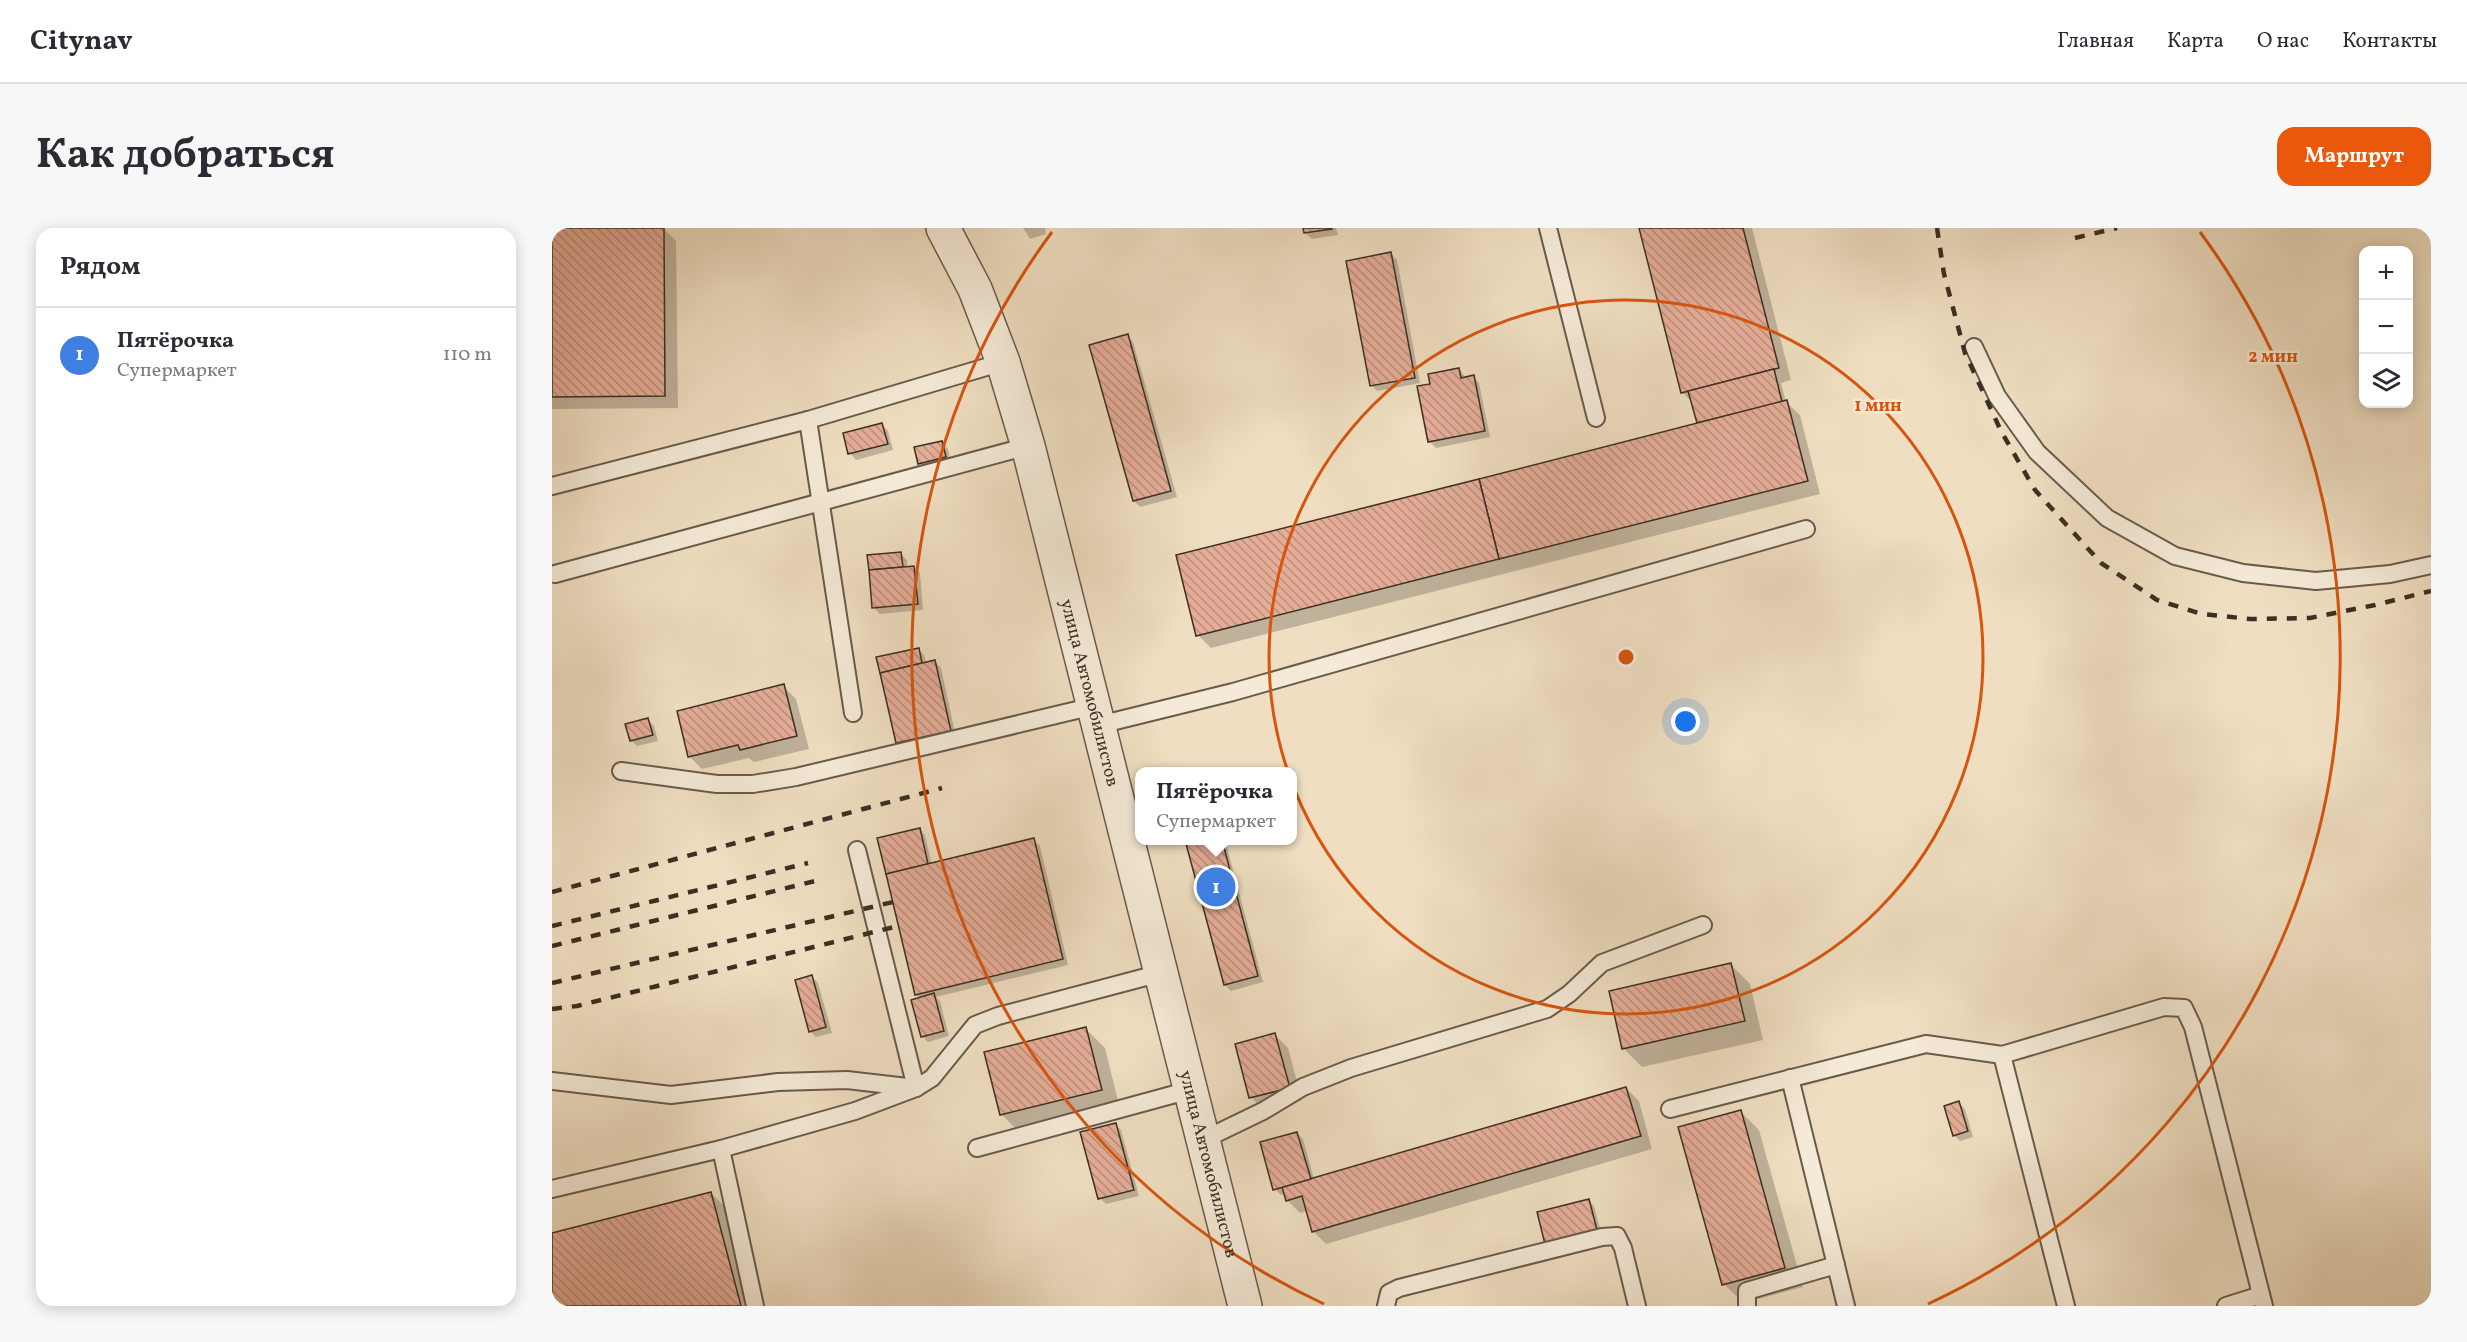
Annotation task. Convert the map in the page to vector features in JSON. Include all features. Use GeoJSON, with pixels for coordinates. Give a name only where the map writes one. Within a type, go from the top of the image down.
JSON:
{"type":"FeatureCollection","features":[{"type":"Feature","properties":{"kind":"street","name":"улица Автомобилистов"},"geometry":{"type":"LineString","coordinates":[[949,230],[1003,362],[1028,446],[1245,1306]]}},
{"type":"Feature","properties":{"kind":"lane"},"geometry":{"type":"LineString","coordinates":[[1548,228],[1596,418]]}},
{"type":"Feature","properties":{"kind":"lane"},"geometry":{"type":"LineString","coordinates":[[1974,347],[1997,396],[2037,452],[2107,518],[2175,556],[2243,573],[2316,580],[2390,574],[2431,565]]}},
{"type":"Feature","properties":{"kind":"lane"},"geometry":{"type":"LineString","coordinates":[[552,486],[808,420],[1003,362]]}},
{"type":"Feature","properties":{"kind":"lane"},"geometry":{"type":"LineString","coordinates":[[808,420],[853,713]]}},
{"type":"Feature","properties":{"kind":"lane"},"geometry":{"type":"LineString","coordinates":[[555,574],[1028,446]]}},
{"type":"Feature","properties":{"kind":"lane"},"geometry":{"type":"LineString","coordinates":[[621,771],[717,784],[753,784],[1097,716],[1233,692],[1806,529]]}},
{"type":"Feature","properties":{"kind":"lane"},"geometry":{"type":"LineString","coordinates":[[857,850],[916,1088]]}},
{"type":"Feature","properties":{"kind":"lane"},"geometry":{"type":"LineString","coordinates":[[1203,1140],[1263,1111],[1303,1087],[1351,1068],[1547,1009],[1569,994],[1602,963],[1702,925]]}},
{"type":"Feature","properties":{"kind":"lane"},"geometry":{"type":"LineString","coordinates":[[552,1189],[721,1149],[855,1111],[916,1088],[933,1078],[975,1025],[998,1016],[1161,973]]}},
{"type":"Feature","properties":{"kind":"lane"},"geometry":{"type":"LineString","coordinates":[[1670,1109],[1926,1044],[2002,1055],[2164,1007],[2184,1008],[2193,1027],[2263,1301],[2226,1306]]}},
{"type":"Feature","properties":{"kind":"lane"},"geometry":{"type":"LineString","coordinates":[[2002,1055],[2066,1306]]}},
{"type":"Feature","properties":{"kind":"lane"},"geometry":{"type":"LineString","coordinates":[[1790,1078],[1846,1306]]}},
{"type":"Feature","properties":{"kind":"lane"},"geometry":{"type":"LineString","coordinates":[[552,1081],[671,1095],[778,1082],[847,1080],[916,1088]]}},
{"type":"Feature","properties":{"kind":"lane"},"geometry":{"type":"LineString","coordinates":[[977,1148],[1190,1090]]}},
{"type":"Feature","properties":{"kind":"lane"},"geometry":{"type":"LineString","coordinates":[[721,1149],[755,1306]]}},
{"type":"Feature","properties":{"kind":"lane"},"geometry":{"type":"LineString","coordinates":[[1386,1306],[1389,1293],[1400,1288],[1602,1237],[1617,1236],[1623,1248],[1637,1306]]}},
{"type":"Feature","properties":{"kind":"lane"},"geometry":{"type":"LineString","coordinates":[[1747,1306],[1747,1291],[1836,1265]]}},
{"type":"Feature","properties":{"kind":"building"},"geometry":{"type":"Polygon","coordinates":[[[552,228],[664,228],[665,396],[552,397],[552,228]]]}},
{"type":"Feature","properties":{"kind":"building"},"geometry":{"type":"Polygon","coordinates":[[[1303,228],[1332,228],[1332,229],[1304,233],[1303,228]]]}},
{"type":"Feature","properties":{"kind":"building"},"geometry":{"type":"Polygon","coordinates":[[[1639,228],[1743,228],[1779,368],[1681,393],[1639,228]]]}},
{"type":"Feature","properties":{"kind":"building"},"geometry":{"type":"Polygon","coordinates":[[[1391,252],[1415,378],[1370,386],[1346,261],[1391,252]]]}},
{"type":"Feature","properties":{"kind":"building"},"geometry":{"type":"Polygon","coordinates":[[[1128,334],[1171,491],[1133,501],[1089,345],[1128,334]]]}},
{"type":"Feature","properties":{"kind":"building"},"geometry":{"type":"Polygon","coordinates":[[[1459,368],[1461,378],[1474,375],[1485,431],[1428,442],[1417,386],[1430,384],[1428,374],[1459,368]]]}},
{"type":"Feature","properties":{"kind":"building"},"geometry":{"type":"Polygon","coordinates":[[[1774,369],[1782,402],[1697,423],[1688,391],[1774,369]]]}},
{"type":"Feature","properties":{"kind":"building"},"geometry":{"type":"Polygon","coordinates":[[[1787,400],[1808,481],[1499,559],[1479,479],[1787,400]]]}},
{"type":"Feature","properties":{"kind":"building"},"geometry":{"type":"Polygon","coordinates":[[[882,423],[888,444],[848,454],[843,433],[882,423]]]}},
{"type":"Feature","properties":{"kind":"building"},"geometry":{"type":"Polygon","coordinates":[[[942,441],[946,457],[918,464],[914,447],[942,441]]]}},
{"type":"Feature","properties":{"kind":"building"},"geometry":{"type":"Polygon","coordinates":[[[1479,479],[1499,559],[1196,636],[1176,555],[1479,479]]]}},
{"type":"Feature","properties":{"kind":"building"},"geometry":{"type":"Polygon","coordinates":[[[901,552],[903,567],[869,570],[867,555],[901,552]]]}},
{"type":"Feature","properties":{"kind":"building"},"geometry":{"type":"Polygon","coordinates":[[[914,566],[918,604],[872,608],[869,570],[914,566]]]}},
{"type":"Feature","properties":{"kind":"building"},"geometry":{"type":"Polygon","coordinates":[[[919,648],[922,663],[880,673],[876,657],[919,648]]]}},
{"type":"Feature","properties":{"kind":"building"},"geometry":{"type":"Polygon","coordinates":[[[935,660],[951,731],[896,743],[880,673],[935,660]]]}},
{"type":"Feature","properties":{"kind":"building"},"geometry":{"type":"Polygon","coordinates":[[[784,684],[797,736],[740,750],[738,745],[688,757],[677,711],[784,684]]]}},
{"type":"Feature","properties":{"kind":"building"},"geometry":{"type":"Polygon","coordinates":[[[648,718],[653,735],[630,741],[625,724],[648,718]]]}},
{"type":"Feature","properties":{"kind":"building"},"geometry":{"type":"Polygon","coordinates":[[[920,828],[928,864],[886,874],[877,838],[920,828]]]}},
{"type":"Feature","properties":{"kind":"building"},"geometry":{"type":"Polygon","coordinates":[[[1034,838],[1063,959],[915,995],[886,874],[1034,838]]]}},
{"type":"Feature","properties":{"kind":"building"},"geometry":{"type":"Polygon","coordinates":[[[1186,845],[1223,845],[1258,976],[1224,985],[1186,845]]]}},
{"type":"Feature","properties":{"kind":"building"},"geometry":{"type":"Polygon","coordinates":[[[1731,963],[1745,1021],[1622,1049],[1609,991],[1731,963]]]}},
{"type":"Feature","properties":{"kind":"building"},"geometry":{"type":"Polygon","coordinates":[[[812,975],[826,1027],[809,1032],[795,980],[812,975]]]}},
{"type":"Feature","properties":{"kind":"building"},"geometry":{"type":"Polygon","coordinates":[[[934,993],[944,1031],[921,1037],[911,1000],[934,993]]]}},
{"type":"Feature","properties":{"kind":"building"},"geometry":{"type":"Polygon","coordinates":[[[1086,1027],[1102,1090],[1000,1115],[984,1052],[1086,1027]]]}},
{"type":"Feature","properties":{"kind":"building"},"geometry":{"type":"Polygon","coordinates":[[[1275,1033],[1290,1088],[1249,1098],[1235,1044],[1275,1033]]]}},
{"type":"Feature","properties":{"kind":"building"},"geometry":{"type":"Polygon","coordinates":[[[1626,1087],[1641,1136],[1312,1232],[1302,1196],[1286,1201],[1282,1187],[1626,1087]]]}},
{"type":"Feature","properties":{"kind":"building"},"geometry":{"type":"Polygon","coordinates":[[[1959,1101],[1968,1131],[1953,1136],[1944,1106],[1959,1101]]]}},
{"type":"Feature","properties":{"kind":"building"},"geometry":{"type":"Polygon","coordinates":[[[1741,1110],[1785,1268],[1722,1285],[1678,1127],[1741,1110]]]}},
{"type":"Feature","properties":{"kind":"building"},"geometry":{"type":"Polygon","coordinates":[[[1116,1123],[1134,1190],[1098,1199],[1080,1132],[1116,1123]]]}},
{"type":"Feature","properties":{"kind":"building"},"geometry":{"type":"Polygon","coordinates":[[[1297,1132],[1311,1179],[1273,1190],[1260,1142],[1297,1132]]]}},
{"type":"Feature","properties":{"kind":"building"},"geometry":{"type":"Polygon","coordinates":[[[711,1192],[741,1306],[552,1306],[552,1233],[711,1192]]]}},
{"type":"Feature","properties":{"kind":"building"},"geometry":{"type":"Polygon","coordinates":[[[1589,1199],[1597,1230],[1545,1244],[1537,1212],[1589,1199]]]}},
{"type":"Feature","properties":{"kind":"railway"},"geometry":{"type":"LineString","coordinates":[[1937,228],[1944,274],[1965,353],[2001,431],[2035,490],[2101,563],[2157,600],[2202,614],[2250,619],[2310,618],[2431,591]]}},
{"type":"Feature","properties":{"kind":"railway"},"geometry":{"type":"LineString","coordinates":[[2075,238],[2117,228]]}},
{"type":"Feature","properties":{"kind":"railway"},"geometry":{"type":"LineString","coordinates":[[552,892],[942,788]]}},
{"type":"Feature","properties":{"kind":"railway"},"geometry":{"type":"LineString","coordinates":[[552,926],[808,863]]}},
{"type":"Feature","properties":{"kind":"railway"},"geometry":{"type":"LineString","coordinates":[[552,946],[815,881]]}},
{"type":"Feature","properties":{"kind":"railway"},"geometry":{"type":"LineString","coordinates":[[552,983],[893,902]]}},
{"type":"Feature","properties":{"kind":"railway"},"geometry":{"type":"LineString","coordinates":[[552,1009],[577,1006],[898,926]]}},
{"type":"Feature","properties":{"kind":"place","name":"Пятёрочка"},"geometry":{"type":"Point","coordinates":[1216,887]}}]}
